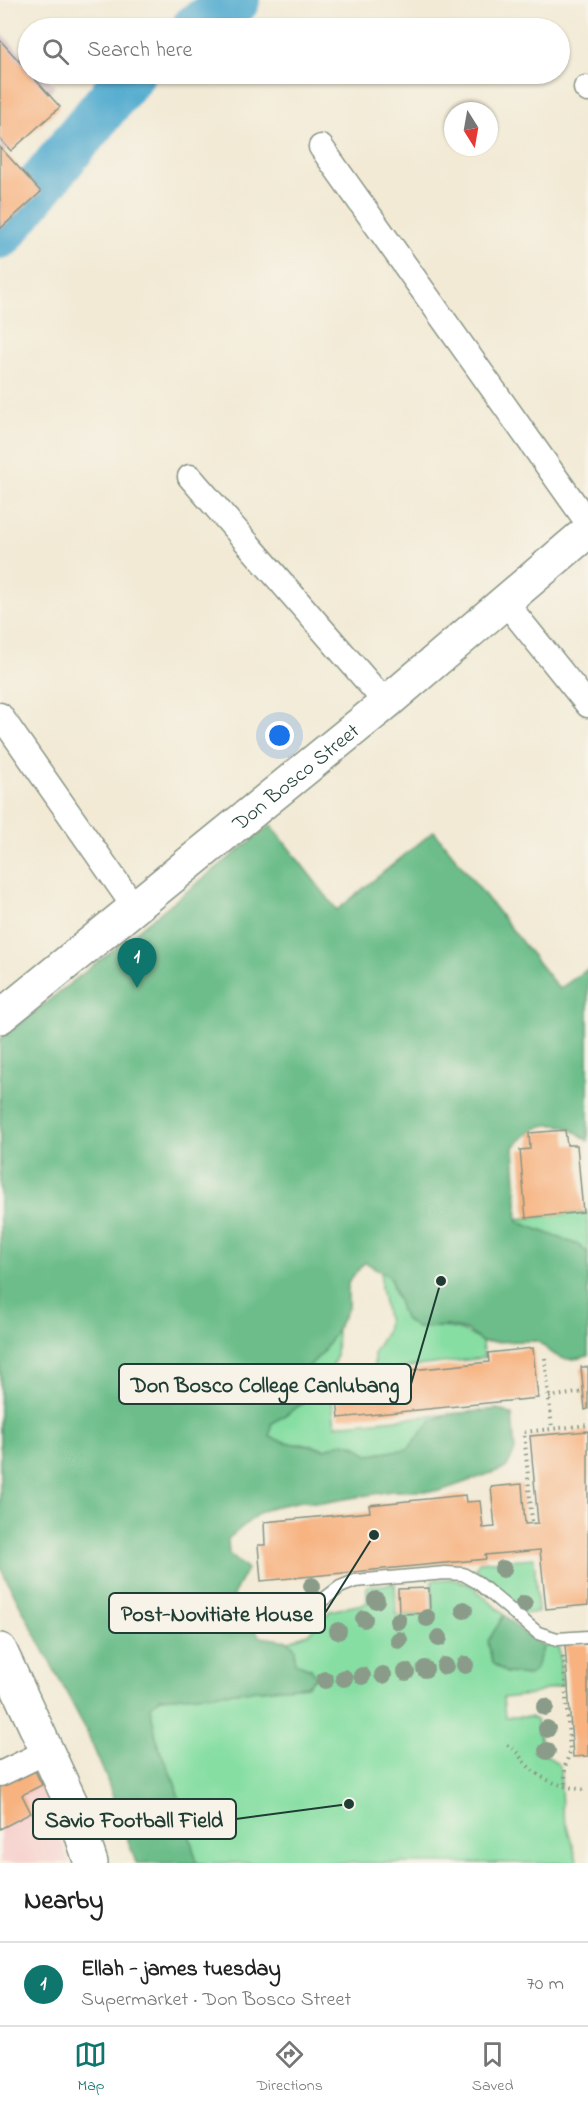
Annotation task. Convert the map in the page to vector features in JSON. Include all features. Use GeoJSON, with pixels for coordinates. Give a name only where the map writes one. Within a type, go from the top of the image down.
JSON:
{"type":"FeatureCollection","features":[{"type":"Feature","properties":{"kind":"street"},"geometry":{"type":"LineString","coordinates":[[321,147],[588,523]]}},
{"type":"Feature","properties":{"kind":"street"},"geometry":{"type":"LineString","coordinates":[[190,477],[386,703]]}},
{"type":"Feature","properties":{"kind":"street","name":"Don Bosco Street"},"geometry":{"type":"LineString","coordinates":[[0,1017],[386,703],[588,531]]}},
{"type":"Feature","properties":{"kind":"street"},"geometry":{"type":"LineString","coordinates":[[506,603],[588,705]]}},
{"type":"Feature","properties":{"kind":"street"},"geometry":{"type":"LineString","coordinates":[[0,715],[135,908]]}},
{"type":"Feature","properties":{"kind":"street"},"geometry":{"type":"LineString","coordinates":[[0,1650],[48,1751],[92,1863]]}},
{"type":"Feature","properties":{"kind":"street"},"geometry":{"type":"LineString","coordinates":[[0,1774],[48,1751]]}},
{"type":"Feature","properties":{"kind":"lane"},"geometry":{"type":"LineString","coordinates":[[255,1611],[320,1602],[340,1587],[355,1581],[456,1573],[477,1582],[538,1633],[562,1638],[588,1637]]}},
{"type":"Feature","properties":{"kind":"path"},"geometry":{"type":"LineString","coordinates":[[545,1358],[552,1429]]}},
{"type":"Feature","properties":{"kind":"path"},"geometry":{"type":"LineString","coordinates":[[549,1396],[584,1392]]}},
{"type":"Feature","properties":{"kind":"path"},"geometry":{"type":"LineString","coordinates":[[532,1521],[524,1431],[588,1425]]}},
{"type":"Feature","properties":{"kind":"path"},"geometry":{"type":"LineString","coordinates":[[562,1638],[570,1751],[565,1767],[565,1788]]}},
{"type":"Feature","properties":{"kind":"path"},"geometry":{"type":"LineString","coordinates":[[507,1745],[518,1752],[533,1771],[565,1788],[588,1790]]}},
{"type":"Feature","properties":{"kind":"shaded area"},"geometry":{"type":"Polygon","coordinates":[[[0,32],[18,50],[18,84],[53,84],[55,86],[0,158],[0,32]]]}},
{"type":"Feature","properties":{"kind":"shaded area"},"geometry":{"type":"Polygon","coordinates":[[[32,1765],[52,1808],[69,1863],[0,1863],[0,1782],[32,1765]]]}},
{"type":"Feature","properties":{"kind":"green space"},"geometry":{"type":"Polygon","coordinates":[[[271,825],[337,910],[434,831],[559,989],[588,969],[588,1141],[568,1128],[549,1125],[531,1131],[514,1147],[518,1222],[578,1245],[588,1253],[588,1356],[560,1358],[537,1341],[482,1342],[468,1331],[449,1326],[417,1328],[404,1319],[390,1277],[365,1262],[348,1282],[348,1308],[333,1336],[323,1352],[300,1375],[305,1402],[271,1424],[270,1437],[326,1449],[348,1443],[369,1455],[408,1449],[432,1420],[450,1414],[498,1409],[512,1415],[515,1451],[506,1468],[440,1491],[391,1491],[322,1503],[302,1501],[272,1507],[259,1513],[228,1539],[229,1554],[247,1569],[234,1593],[234,1606],[261,1637],[289,1641],[295,1649],[295,1663],[311,1669],[317,1676],[307,1686],[160,1698],[150,1707],[158,1746],[175,1784],[197,1863],[136,1863],[106,1777],[85,1728],[0,1567],[0,1039],[271,825]]]}},
{"type":"Feature","properties":{"kind":"green space"},"geometry":{"type":"Polygon","coordinates":[[[587,1212],[588,1255],[578,1245],[518,1222],[518,1219],[587,1212]]]}},
{"type":"Feature","properties":{"kind":"green space"},"geometry":{"type":"Polygon","coordinates":[[[381,1271],[390,1277],[395,1296],[417,1328],[443,1327],[466,1333],[482,1342],[484,1358],[374,1371],[374,1352],[385,1334],[388,1323],[381,1288],[381,1271]]]}},
{"type":"Feature","properties":{"kind":"green space"},"geometry":{"type":"Polygon","coordinates":[[[337,1327],[336,1357],[329,1376],[335,1425],[450,1414],[432,1420],[409,1449],[369,1455],[354,1444],[326,1449],[304,1444],[284,1444],[270,1437],[271,1424],[305,1402],[300,1375],[323,1352],[337,1327]]]}},
{"type":"Feature","properties":{"kind":"green space"},"geometry":{"type":"Polygon","coordinates":[[[534,1558],[538,1612],[523,1614],[475,1570],[479,1562],[534,1558]]]}},
{"type":"Feature","properties":{"kind":"green space"},"geometry":{"type":"Polygon","coordinates":[[[451,1579],[471,1585],[504,1615],[489,1641],[492,1663],[506,1673],[529,1675],[544,1646],[559,1647],[562,1685],[530,1695],[503,1698],[505,1717],[530,1717],[536,1720],[542,1748],[560,1766],[562,1810],[578,1863],[197,1863],[175,1784],[158,1746],[150,1707],[160,1698],[307,1686],[311,1669],[295,1663],[295,1649],[289,1641],[310,1633],[330,1611],[367,1603],[367,1586],[395,1584],[396,1615],[433,1615],[432,1580],[451,1579]]]}},
{"type":"Feature","properties":{"kind":"green space"},"geometry":{"type":"Polygon","coordinates":[[[504,1615],[527,1636],[544,1646],[535,1670],[529,1675],[507,1673],[492,1663],[488,1641],[504,1615]]]}},
{"type":"Feature","properties":{"kind":"building"},"geometry":{"type":"Polygon","coordinates":[[[0,40],[18,60],[18,84],[39,84],[60,107],[11,151],[0,139],[0,40]]]}},
{"type":"Feature","properties":{"kind":"building"},"geometry":{"type":"Polygon","coordinates":[[[0,147],[41,192],[0,229],[0,147]]]}},
{"type":"Feature","properties":{"kind":"building"},"geometry":{"type":"Polygon","coordinates":[[[565,1130],[567,1145],[577,1145],[583,1212],[526,1218],[520,1150],[530,1149],[529,1133],[565,1130]]]}},
{"type":"Feature","properties":{"kind":"building"},"geometry":{"type":"Polygon","coordinates":[[[533,1348],[538,1398],[339,1418],[335,1378],[489,1362],[488,1353],[533,1348]]]}},
{"type":"Feature","properties":{"kind":"building"},"geometry":{"type":"Polygon","coordinates":[[[581,1367],[588,1367],[588,1409],[585,1410],[581,1367]]]}},
{"type":"Feature","properties":{"kind":"building"},"geometry":{"type":"Polygon","coordinates":[[[588,1431],[588,1605],[546,1609],[540,1550],[485,1555],[486,1559],[261,1581],[258,1545],[265,1545],[264,1522],[370,1512],[369,1505],[465,1495],[466,1502],[480,1501],[483,1528],[495,1527],[491,1487],[522,1484],[525,1524],[538,1523],[530,1436],[588,1431]]]}},
{"type":"Feature","properties":{"kind":"building"},"geometry":{"type":"Polygon","coordinates":[[[429,1588],[430,1613],[399,1614],[398,1589],[429,1588]]]}},
{"type":"Feature","properties":{"kind":"building"},"geometry":{"type":"Polygon","coordinates":[[[588,1644],[588,1756],[573,1757],[565,1645],[588,1644]]]}},
{"type":"Feature","properties":{"kind":"building"},"geometry":{"type":"Polygon","coordinates":[[[32,1765],[42,1785],[22,1795],[31,1813],[0,1829],[0,1782],[32,1765]]]}},
{"type":"Feature","properties":{"kind":"waterway"},"geometry":{"type":"LineString","coordinates":[[210,18],[236,0]]}},
{"type":"Feature","properties":{"kind":"waterway"},"geometry":{"type":"LineString","coordinates":[[0,235],[123,84]]}},
{"type":"Feature","properties":{"kind":"place","name":"Ellah - james tuesday"},"geometry":{"type":"Point","coordinates":[137,988]}},
{"type":"Feature","properties":{"kind":"place","name":"Don Bosco College Canlubang"},"geometry":{"type":"Point","coordinates":[441,1281]}},
{"type":"Feature","properties":{"kind":"place","name":"Post-Novitiate House"},"geometry":{"type":"Point","coordinates":[374,1535]}},
{"type":"Feature","properties":{"kind":"place","name":"Savio Football Field"},"geometry":{"type":"Point","coordinates":[349,1804]}}]}
